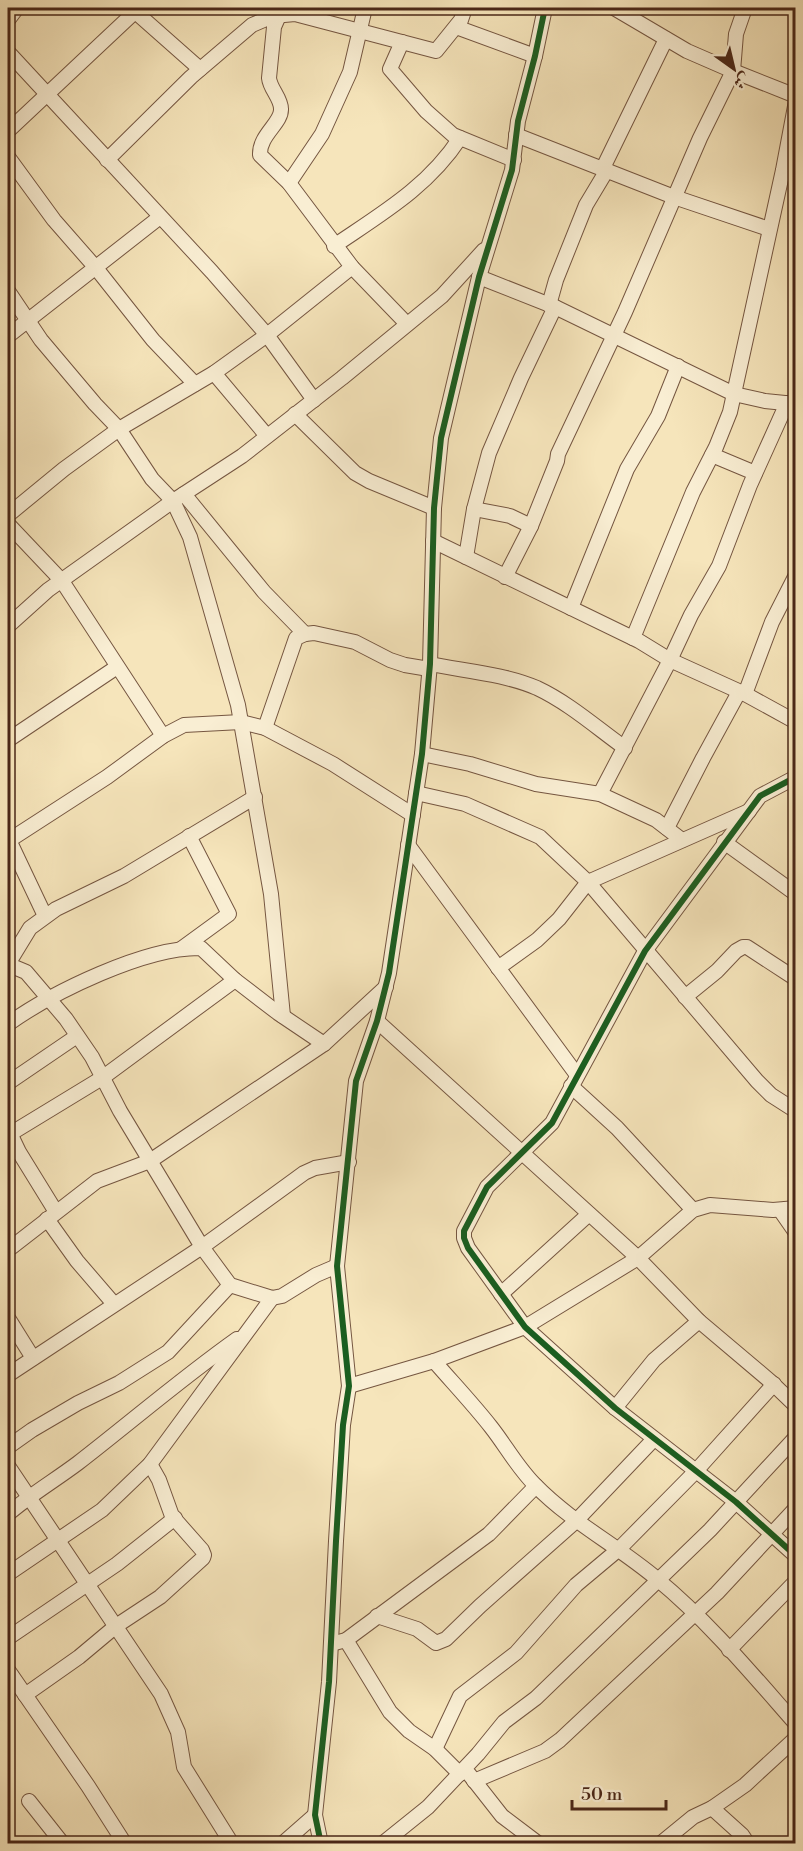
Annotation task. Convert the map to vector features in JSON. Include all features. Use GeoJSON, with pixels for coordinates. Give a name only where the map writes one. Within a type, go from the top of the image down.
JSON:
{"type":"FeatureCollection","features":[{"type":"Feature","properties":{"kind":"street"},"geometry":{"type":"LineString","coordinates":[[8,20],[17,8]]}},
{"type":"Feature","properties":{"kind":"street"},"geometry":{"type":"LineString","coordinates":[[257,8],[276,14],[295,14],[436,51],[461,20],[465,8]]}},
{"type":"Feature","properties":{"kind":"street"},"geometry":{"type":"LineString","coordinates":[[288,183],[322,134],[350,72],[365,8]]}},
{"type":"Feature","properties":{"kind":"street"},"geometry":{"type":"LineString","coordinates":[[321,1844],[315,1815],[329,1682],[343,1425],[349,1386],[337,1266],[356,1081],[386,987],[422,754],[430,666],[434,508],[445,416],[478,277],[514,160],[518,121],[545,8]]}},
{"type":"Feature","properties":{"kind":"street"},"geometry":{"type":"LineString","coordinates":[[614,8],[666,39],[733,71],[795,96]]}},
{"type":"Feature","properties":{"kind":"street"},"geometry":{"type":"LineString","coordinates":[[505,577],[531,526],[558,454],[614,336],[700,138],[733,71],[736,34],[745,8]]}},
{"type":"Feature","properties":{"kind":"street"},"geometry":{"type":"LineString","coordinates":[[8,131],[135,9],[200,69]]}},
{"type":"Feature","properties":{"kind":"street"},"geometry":{"type":"LineString","coordinates":[[107,160],[200,69],[245,31],[276,14]]}},
{"type":"Feature","properties":{"kind":"street"},"geometry":{"type":"LineString","coordinates":[[276,14],[268,78],[281,106],[281,113],[261,143],[260,155],[288,183],[352,267],[407,324]]}},
{"type":"Feature","properties":{"kind":"street"},"geometry":{"type":"LineString","coordinates":[[456,27],[535,56]]}},
{"type":"Feature","properties":{"kind":"street"},"geometry":{"type":"LineString","coordinates":[[466,557],[474,509],[489,453],[552,306],[556,280],[586,205],[666,39]]}},
{"type":"Feature","properties":{"kind":"street"},"geometry":{"type":"LineString","coordinates":[[402,42],[390,66],[391,71],[426,111],[453,135],[514,160]]}},
{"type":"Feature","properties":{"kind":"street"},"geometry":{"type":"LineString","coordinates":[[8,52],[212,272],[267,335],[314,400]]}},
{"type":"Feature","properties":{"kind":"street"},"geometry":{"type":"LineString","coordinates":[[633,638],[693,492],[730,412],[783,170],[795,101]]}},
{"type":"Feature","properties":{"kind":"street"},"geometry":{"type":"LineString","coordinates":[[516,135],[674,197],[769,229]]}},
{"type":"Feature","properties":{"kind":"street"},"geometry":{"type":"LineString","coordinates":[[334,246],[407,197],[442,162],[460,138]]}},
{"type":"Feature","properties":{"kind":"street"},"geometry":{"type":"LineString","coordinates":[[8,157],[54,220],[96,268],[153,340],[195,384]]}},
{"type":"Feature","properties":{"kind":"street"},"geometry":{"type":"LineString","coordinates":[[8,336],[160,217]]}},
{"type":"Feature","properties":{"kind":"street"},"geometry":{"type":"LineString","coordinates":[[8,626],[62,581],[267,436],[314,400],[442,296],[487,247]]}},
{"type":"Feature","properties":{"kind":"street"},"geometry":{"type":"LineString","coordinates":[[8,515],[64,469],[119,429],[214,373],[267,335],[352,267]]}},
{"type":"Feature","properties":{"kind":"street"},"geometry":{"type":"LineString","coordinates":[[478,277],[552,306],[734,394],[791,404],[755,472],[719,566],[691,615],[600,794]]}},
{"type":"Feature","properties":{"kind":"street"},"geometry":{"type":"LineString","coordinates":[[8,291],[41,340],[95,405],[119,429],[152,478],[179,497],[305,634]]}},
{"type":"Feature","properties":{"kind":"street"},"geometry":{"type":"LineString","coordinates":[[571,608],[627,469],[658,416],[678,366]]}},
{"type":"Feature","properties":{"kind":"street"},"geometry":{"type":"LineString","coordinates":[[214,373],[267,436]]}},
{"type":"Feature","properties":{"kind":"street"},"geometry":{"type":"LineString","coordinates":[[295,414],[355,472],[369,481],[434,508]]}},
{"type":"Feature","properties":{"kind":"street"},"geometry":{"type":"LineString","coordinates":[[712,455],[755,472]]}},
{"type":"Feature","properties":{"kind":"street"},"geometry":{"type":"LineString","coordinates":[[179,497],[238,705],[271,894],[283,1016]]}},
{"type":"Feature","properties":{"kind":"street"},"geometry":{"type":"LineString","coordinates":[[474,509],[510,516],[531,526]]}},
{"type":"Feature","properties":{"kind":"street"},"geometry":{"type":"LineString","coordinates":[[8,524],[62,581],[163,736]]}},
{"type":"Feature","properties":{"kind":"street"},"geometry":{"type":"LineString","coordinates":[[433,541],[633,638],[670,660],[742,693],[795,722]]}},
{"type":"Feature","properties":{"kind":"street"},"geometry":{"type":"LineString","coordinates":[[668,828],[703,758],[742,693],[795,575]]}},
{"type":"Feature","properties":{"kind":"street"},"geometry":{"type":"LineString","coordinates":[[265,728],[296,638],[314,633],[355,642],[405,665],[430,666],[511,680],[537,688],[624,748]]}},
{"type":"Feature","properties":{"kind":"street"},"geometry":{"type":"LineString","coordinates":[[8,740],[117,667]]}},
{"type":"Feature","properties":{"kind":"street"},"geometry":{"type":"LineString","coordinates":[[45,916],[8,840],[107,777],[163,736],[184,726],[241,722],[265,728],[333,764],[413,815]]}},
{"type":"Feature","properties":{"kind":"street"},"geometry":{"type":"LineString","coordinates":[[422,754],[470,764],[536,784],[600,794],[657,820],[682,840]]}},
{"type":"Feature","properties":{"kind":"street"},"geometry":{"type":"LineString","coordinates":[[794,780],[760,796],[645,951],[552,1123],[487,1187],[464,1231],[464,1238],[468,1248],[525,1327],[615,1408],[736,1502],[795,1556]]}},
{"type":"Feature","properties":{"kind":"street"},"geometry":{"type":"LineString","coordinates":[[416,793],[465,804],[540,837],[588,882],[757,1081],[771,1095],[795,1111]]}},
{"type":"Feature","properties":{"kind":"street"},"geometry":{"type":"LineString","coordinates":[[255,797],[124,876],[45,916],[30,928],[8,965],[26,972],[77,1035],[202,1247],[230,1285],[272,1298],[282,1296],[316,1275],[337,1266]]}},
{"type":"Feature","properties":{"kind":"street"},"geometry":{"type":"LineString","coordinates":[[498,968],[537,940],[559,919],[588,882],[748,812]]}},
{"type":"Feature","properties":{"kind":"street"},"geometry":{"type":"LineString","coordinates":[[179,950],[229,914],[189,836]]}},
{"type":"Feature","properties":{"kind":"street"},"geometry":{"type":"LineString","coordinates":[[724,842],[795,894]]}},
{"type":"Feature","properties":{"kind":"street"},"geometry":{"type":"LineString","coordinates":[[408,846],[498,968],[574,1080],[693,1210]]}},
{"type":"Feature","properties":{"kind":"street"},"geometry":{"type":"LineString","coordinates":[[685,997],[708,980],[736,951],[743,947],[747,947],[795,979]]}},
{"type":"Feature","properties":{"kind":"street"},"geometry":{"type":"LineString","coordinates":[[8,1024],[49,998],[117,967],[179,950],[201,948],[235,980],[324,1044]]}},
{"type":"Feature","properties":{"kind":"street"},"geometry":{"type":"LineString","coordinates":[[114,1304],[77,1261],[9,1131],[102,1078],[235,980]]}},
{"type":"Feature","properties":{"kind":"street"},"geometry":{"type":"LineString","coordinates":[[8,1250],[97,1181],[150,1161],[324,1044],[386,987]]}},
{"type":"Feature","properties":{"kind":"street"},"geometry":{"type":"LineString","coordinates":[[377,1021],[638,1258],[699,1321],[774,1384],[795,1406]]}},
{"type":"Feature","properties":{"kind":"street"},"geometry":{"type":"LineString","coordinates":[[8,1083],[77,1035]]}},
{"type":"Feature","properties":{"kind":"street"},"geometry":{"type":"LineString","coordinates":[[8,1161],[19,1152]]}},
{"type":"Feature","properties":{"kind":"street"},"geometry":{"type":"LineString","coordinates":[[8,1375],[202,1247],[304,1173],[315,1168],[349,1162]]}},
{"type":"Feature","properties":{"kind":"street"},"geometry":{"type":"LineString","coordinates":[[349,1386],[434,1361],[525,1327],[638,1258],[693,1210],[710,1205],[780,1210],[795,1208]]}},
{"type":"Feature","properties":{"kind":"street"},"geometry":{"type":"LineString","coordinates":[[780,1210],[795,1233]]}},
{"type":"Feature","properties":{"kind":"street"},"geometry":{"type":"LineString","coordinates":[[501,1294],[589,1214]]}},
{"type":"Feature","properties":{"kind":"street"},"geometry":{"type":"LineString","coordinates":[[8,1447],[50,1419],[119,1383],[163,1356],[230,1285]]}},
{"type":"Feature","properties":{"kind":"street"},"geometry":{"type":"LineString","coordinates":[[8,1574],[102,1510],[150,1464],[272,1298]]}},
{"type":"Feature","properties":{"kind":"street"},"geometry":{"type":"LineString","coordinates":[[8,1318],[33,1358]]}},
{"type":"Feature","properties":{"kind":"street"},"geometry":{"type":"LineString","coordinates":[[615,1408],[654,1360],[699,1321]]}},
{"type":"Feature","properties":{"kind":"street"},"geometry":{"type":"LineString","coordinates":[[8,1514],[28,1496],[78,1462],[147,1410],[191,1372],[247,1332]]}},
{"type":"Feature","properties":{"kind":"street"},"geometry":{"type":"LineString","coordinates":[[434,1361],[492,1429],[519,1468],[536,1486],[576,1521],[619,1549],[658,1580],[694,1613],[795,1724]]}},
{"type":"Feature","properties":{"kind":"street"},"geometry":{"type":"LineString","coordinates":[[435,1749],[460,1696],[516,1653],[576,1585],[619,1549],[695,1472],[774,1384]]}},
{"type":"Feature","properties":{"kind":"street"},"geometry":{"type":"LineString","coordinates":[[382,1844],[428,1807],[504,1722],[536,1698],[658,1580],[736,1502],[795,1437]]}},
{"type":"Feature","properties":{"kind":"street"},"geometry":{"type":"LineString","coordinates":[[377,1616],[417,1629],[430,1640],[441,1642],[446,1639],[576,1521],[654,1439]]}},
{"type":"Feature","properties":{"kind":"street"},"geometry":{"type":"LineString","coordinates":[[25,1695],[79,1657],[116,1626],[160,1597],[203,1558],[202,1550],[175,1518],[150,1464]]}},
{"type":"Feature","properties":{"kind":"street"},"geometry":{"type":"LineString","coordinates":[[8,1466],[161,1694],[178,1732],[184,1767],[232,1844]]}},
{"type":"Feature","properties":{"kind":"street"},"geometry":{"type":"LineString","coordinates":[[331,1644],[346,1640],[489,1534],[536,1486]]}},
{"type":"Feature","properties":{"kind":"street"},"geometry":{"type":"LineString","coordinates":[[474,1781],[545,1750],[561,1740],[717,1593],[795,1508]]}},
{"type":"Feature","properties":{"kind":"street"},"geometry":{"type":"LineString","coordinates":[[8,1638],[145,1544],[175,1518]]}},
{"type":"Feature","properties":{"kind":"street"},"geometry":{"type":"LineString","coordinates":[[729,1650],[795,1581]]}},
{"type":"Feature","properties":{"kind":"street"},"geometry":{"type":"LineString","coordinates":[[346,1640],[390,1712],[409,1731],[474,1781],[502,1816],[539,1844]]}},
{"type":"Feature","properties":{"kind":"street"},"geometry":{"type":"LineString","coordinates":[[8,1670],[125,1844]]}},
{"type":"Feature","properties":{"kind":"street"},"geometry":{"type":"LineString","coordinates":[[660,1844],[693,1817],[712,1808],[745,1785],[795,1738]]}},
{"type":"Feature","properties":{"kind":"street"},"geometry":{"type":"LineString","coordinates":[[28,1801],[63,1844]]}},
{"type":"Feature","properties":{"kind":"street"},"geometry":{"type":"LineString","coordinates":[[712,1808],[742,1835],[748,1844]]}},
{"type":"Feature","properties":{"kind":"street"},"geometry":{"type":"LineString","coordinates":[[282,1844],[315,1815]]}},
{"type":"Feature","properties":{"kind":"cycle path"},"geometry":{"type":"LineString","coordinates":[[321,1844],[315,1815],[329,1682],[343,1425],[349,1386],[337,1266],[356,1081],[377,1021],[389,973],[422,754],[430,664],[434,508],[441,438],[479,277],[512,170],[518,121],[545,8]]}},
{"type":"Feature","properties":{"kind":"cycle path"},"geometry":{"type":"LineString","coordinates":[[796,777],[760,796],[645,951],[552,1123],[487,1187],[464,1231],[468,1248],[525,1327],[615,1408],[736,1502],[796,1556]]}}]}
